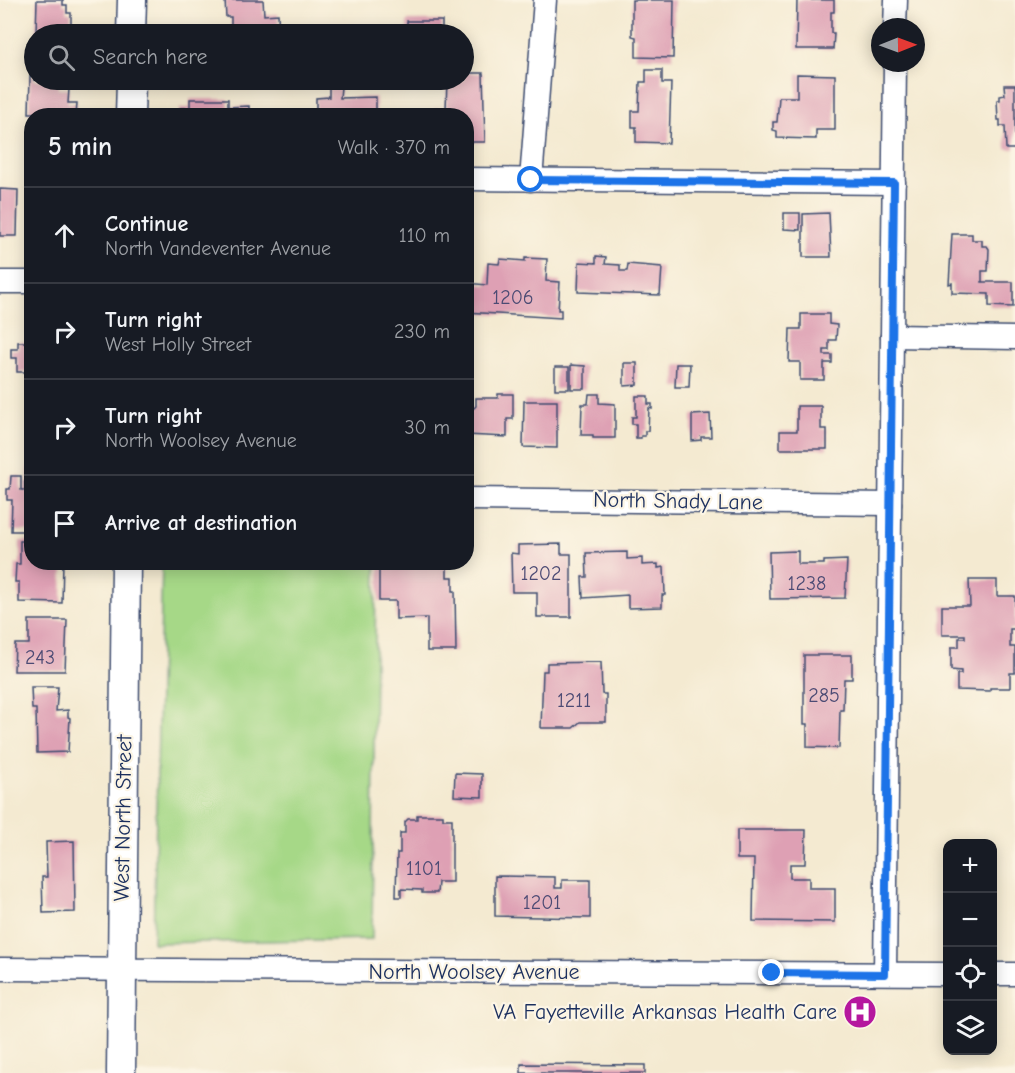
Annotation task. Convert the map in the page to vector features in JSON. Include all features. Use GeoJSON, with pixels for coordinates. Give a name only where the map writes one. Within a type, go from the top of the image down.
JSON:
{"type":"FeatureCollection","features":[{"type":"Feature","properties":{"kind":"main road"},"geometry":{"type":"LineString","coordinates":[[131,24],[132,0]]}},
{"type":"Feature","properties":{"kind":"main road"},"geometry":{"type":"LineString","coordinates":[[130,108],[131,90]]}},
{"type":"Feature","properties":{"kind":"main road","name":"West North Street"},"geometry":{"type":"LineString","coordinates":[[121,1073],[126,570]]}},
{"type":"Feature","properties":{"kind":"street"},"geometry":{"type":"LineString","coordinates":[[531,180],[545,0]]}},
{"type":"Feature","properties":{"kind":"street"},"geometry":{"type":"LineString","coordinates":[[895,18],[896,0]]}},
{"type":"Feature","properties":{"kind":"street"},"geometry":{"type":"LineString","coordinates":[[885,974],[895,72]]}},
{"type":"Feature","properties":{"kind":"street"},"geometry":{"type":"LineString","coordinates":[[474,179],[894,183]]}},
{"type":"Feature","properties":{"kind":"street"},"geometry":{"type":"LineString","coordinates":[[0,282],[24,282]]}},
{"type":"Feature","properties":{"kind":"street"},"geometry":{"type":"LineString","coordinates":[[892,336],[1015,338]]}},
{"type":"Feature","properties":{"kind":"street","name":"North Shady Lane"},"geometry":{"type":"LineString","coordinates":[[474,499],[890,504]]}},
{"type":"Feature","properties":{"kind":"street","name":"North Woolsey Avenue"},"geometry":{"type":"LineString","coordinates":[[0,969],[943,974]]}},
{"type":"Feature","properties":{"kind":"street"},"geometry":{"type":"LineString","coordinates":[[997,974],[1015,974]]}},
{"type":"Feature","properties":{"kind":"green space"},"geometry":{"type":"Polygon","coordinates":[[[162,570],[376,570],[372,939],[153,943],[162,570]]]}},
{"type":"Feature","properties":{"kind":"building"},"geometry":{"type":"Polygon","coordinates":[[[37,0],[63,0],[63,5],[67,5],[67,13],[71,13],[71,24],[36,24],[37,0]]]}},
{"type":"Feature","properties":{"kind":"building"},"geometry":{"type":"Polygon","coordinates":[[[225,0],[263,0],[264,15],[278,14],[278,24],[231,24],[231,17],[226,17],[225,0]]]}},
{"type":"Feature","properties":{"kind":"building"},"geometry":{"type":"Polygon","coordinates":[[[632,0],[674,0],[673,58],[636,57],[636,37],[632,36],[632,0]]]}},
{"type":"Feature","properties":{"kind":"building"},"geometry":{"type":"Polygon","coordinates":[[[797,0],[834,0],[834,12],[831,12],[831,33],[834,33],[833,49],[796,49],[797,0]]]}},
{"type":"Feature","properties":{"kind":"building"},"geometry":{"type":"Polygon","coordinates":[[[407,21],[442,21],[442,24],[407,24],[407,21]]]}},
{"type":"Feature","properties":{"kind":"building"},"geometry":{"type":"Polygon","coordinates":[[[646,70],[662,70],[662,83],[671,83],[669,143],[636,142],[636,127],[632,127],[632,111],[639,111],[640,82],[646,82],[646,70]]]}},
{"type":"Feature","properties":{"kind":"building"},"geometry":{"type":"Polygon","coordinates":[[[474,73],[483,73],[485,142],[474,142],[474,108],[446,108],[447,90],[474,90],[474,73]]]}},
{"type":"Feature","properties":{"kind":"building"},"geometry":{"type":"Polygon","coordinates":[[[797,74],[835,75],[835,130],[816,130],[816,139],[777,138],[777,131],[773,130],[773,122],[777,122],[779,97],[797,97],[797,74]]]}},
{"type":"Feature","properties":{"kind":"building"},"geometry":{"type":"Polygon","coordinates":[[[1004,85],[1015,85],[1015,149],[1006,149],[1005,126],[1000,126],[1000,120],[998,120],[997,100],[1000,100],[1000,96],[1005,95],[1004,85]]]}},
{"type":"Feature","properties":{"kind":"building"},"geometry":{"type":"Polygon","coordinates":[[[30,90],[69,90],[68,103],[77,103],[77,108],[29,108],[30,90]]]}},
{"type":"Feature","properties":{"kind":"building"},"geometry":{"type":"Polygon","coordinates":[[[329,90],[341,90],[340,98],[376,97],[376,108],[316,108],[316,98],[329,97],[329,90]]]}},
{"type":"Feature","properties":{"kind":"building"},"geometry":{"type":"Polygon","coordinates":[[[190,99],[228,99],[228,107],[249,106],[249,108],[190,108],[190,99]]]}},
{"type":"Feature","properties":{"kind":"building"},"geometry":{"type":"Polygon","coordinates":[[[0,189],[18,190],[17,236],[0,236],[0,189]]]}},
{"type":"Feature","properties":{"kind":"building"},"geometry":{"type":"Polygon","coordinates":[[[784,213],[800,213],[800,230],[784,229],[784,213]]]}},
{"type":"Feature","properties":{"kind":"building"},"geometry":{"type":"Polygon","coordinates":[[[829,213],[831,257],[803,257],[803,214],[829,213]]]}},
{"type":"Feature","properties":{"kind":"building"},"geometry":{"type":"Polygon","coordinates":[[[952,234],[972,234],[972,240],[982,240],[982,246],[987,246],[989,249],[988,271],[982,271],[982,282],[1013,282],[1013,307],[989,306],[989,294],[952,293],[952,283],[949,284],[952,234]]]}},
{"type":"Feature","properties":{"kind":"building"},"geometry":{"type":"Polygon","coordinates":[[[596,256],[606,257],[605,264],[620,265],[620,271],[627,271],[628,264],[662,267],[660,295],[578,292],[579,262],[596,263],[596,256]]]}},
{"type":"Feature","properties":{"kind":"building"},"geometry":{"type":"Polygon","coordinates":[[[525,258],[547,259],[546,281],[560,282],[558,310],[561,310],[561,318],[474,313],[474,284],[487,285],[488,263],[499,264],[500,259],[525,261],[525,258]]]}},
{"type":"Feature","properties":{"kind":"building"},"geometry":{"type":"Polygon","coordinates":[[[801,314],[829,314],[829,324],[837,325],[836,340],[829,340],[829,350],[824,350],[824,355],[832,355],[832,363],[824,363],[824,380],[800,380],[800,362],[789,362],[790,329],[801,329],[801,314]]]}},
{"type":"Feature","properties":{"kind":"building"},"geometry":{"type":"Polygon","coordinates":[[[18,342],[24,342],[24,372],[17,372],[17,358],[11,358],[11,349],[18,349],[18,342]]]}},
{"type":"Feature","properties":{"kind":"building"},"geometry":{"type":"Polygon","coordinates":[[[624,363],[637,363],[637,385],[624,386],[624,363]]]}},
{"type":"Feature","properties":{"kind":"building"},"geometry":{"type":"Polygon","coordinates":[[[676,364],[690,364],[689,387],[675,387],[676,364]]]}},
{"type":"Feature","properties":{"kind":"building"},"geometry":{"type":"Polygon","coordinates":[[[571,365],[585,366],[585,389],[571,389],[571,365]]]}},
{"type":"Feature","properties":{"kind":"building"},"geometry":{"type":"Polygon","coordinates":[[[555,367],[569,367],[569,389],[555,389],[555,367]]]}},
{"type":"Feature","properties":{"kind":"building"},"geometry":{"type":"Polygon","coordinates":[[[498,394],[513,394],[513,419],[507,419],[507,437],[474,435],[476,398],[498,398],[498,394]]]}},
{"type":"Feature","properties":{"kind":"building"},"geometry":{"type":"Polygon","coordinates":[[[589,394],[599,394],[599,403],[615,404],[615,438],[593,438],[593,435],[581,435],[582,404],[588,404],[589,394]]]}},
{"type":"Feature","properties":{"kind":"building"},"geometry":{"type":"Polygon","coordinates":[[[636,396],[648,396],[648,404],[652,404],[652,409],[649,408],[648,431],[645,431],[645,436],[641,438],[636,438],[636,424],[632,424],[632,417],[636,417],[636,396]]]}},
{"type":"Feature","properties":{"kind":"building"},"geometry":{"type":"Polygon","coordinates":[[[524,401],[557,401],[557,448],[523,447],[524,401]]]}},
{"type":"Feature","properties":{"kind":"building"},"geometry":{"type":"Polygon","coordinates":[[[797,406],[821,406],[821,429],[827,429],[827,449],[780,449],[780,431],[797,431],[797,406]]]}},
{"type":"Feature","properties":{"kind":"building"},"geometry":{"type":"Polygon","coordinates":[[[710,414],[711,437],[701,437],[701,440],[692,441],[692,415],[710,414]]]}},
{"type":"Feature","properties":{"kind":"building"},"geometry":{"type":"Polygon","coordinates":[[[11,476],[21,476],[21,490],[24,490],[24,531],[11,531],[12,500],[7,500],[7,489],[10,489],[11,476]]]}},
{"type":"Feature","properties":{"kind":"building"},"geometry":{"type":"Polygon","coordinates":[[[20,541],[24,541],[24,570],[63,570],[62,603],[19,602],[19,582],[15,582],[16,564],[20,564],[20,541]]]}},
{"type":"Feature","properties":{"kind":"building"},"geometry":{"type":"Polygon","coordinates":[[[561,544],[561,554],[571,554],[571,617],[537,617],[537,592],[512,592],[511,553],[518,554],[518,545],[561,544]]]}},
{"type":"Feature","properties":{"kind":"building"},"geometry":{"type":"Polygon","coordinates":[[[798,551],[798,564],[824,564],[824,561],[847,560],[845,598],[770,599],[769,552],[798,551]]]}},
{"type":"Feature","properties":{"kind":"building"},"geometry":{"type":"Polygon","coordinates":[[[627,552],[627,559],[642,558],[642,565],[658,564],[658,568],[664,567],[665,595],[662,595],[662,607],[628,608],[628,595],[583,598],[582,577],[587,577],[586,553],[627,552]]]}},
{"type":"Feature","properties":{"kind":"building"},"geometry":{"type":"Polygon","coordinates":[[[379,570],[447,570],[447,577],[453,577],[453,591],[455,591],[456,651],[427,651],[427,618],[396,619],[396,601],[379,601],[379,570]]]}},
{"type":"Feature","properties":{"kind":"building"},"geometry":{"type":"Polygon","coordinates":[[[969,580],[997,580],[997,596],[1015,596],[1015,629],[1010,629],[1010,647],[1015,647],[1015,673],[1010,673],[1010,688],[990,688],[990,691],[957,690],[957,674],[961,674],[961,671],[951,670],[951,647],[959,647],[959,638],[965,638],[965,635],[942,635],[942,606],[970,606],[969,580]]]}},
{"type":"Feature","properties":{"kind":"building"},"geometry":{"type":"Polygon","coordinates":[[[29,620],[67,620],[65,671],[14,671],[15,644],[29,644],[29,620]]]}},
{"type":"Feature","properties":{"kind":"building"},"geometry":{"type":"Polygon","coordinates":[[[804,655],[852,655],[852,679],[844,679],[839,748],[807,747],[807,724],[804,724],[804,655]]]}},
{"type":"Feature","properties":{"kind":"building"},"geometry":{"type":"Polygon","coordinates":[[[601,662],[602,694],[606,694],[606,722],[580,722],[573,728],[541,728],[543,671],[547,671],[547,663],[601,662]]]}},
{"type":"Feature","properties":{"kind":"building"},"geometry":{"type":"Polygon","coordinates":[[[31,687],[58,687],[56,711],[68,710],[70,718],[68,752],[37,753],[36,709],[32,709],[31,687]]]}},
{"type":"Feature","properties":{"kind":"building"},"geometry":{"type":"Polygon","coordinates":[[[455,773],[482,774],[482,797],[454,796],[455,773]]]}},
{"type":"Feature","properties":{"kind":"building"},"geometry":{"type":"Polygon","coordinates":[[[417,815],[443,815],[443,819],[452,819],[452,882],[438,882],[437,893],[401,889],[401,897],[396,897],[400,833],[405,833],[405,822],[408,819],[417,819],[417,815]]]}},
{"type":"Feature","properties":{"kind":"building"},"geometry":{"type":"Polygon","coordinates":[[[737,830],[806,830],[805,864],[790,864],[790,878],[809,878],[809,888],[835,888],[835,922],[753,921],[754,859],[737,859],[737,830]]]}},
{"type":"Feature","properties":{"kind":"building"},"geometry":{"type":"Polygon","coordinates":[[[74,841],[75,912],[43,913],[42,877],[47,877],[46,842],[74,841]]]}},
{"type":"Feature","properties":{"kind":"building"},"geometry":{"type":"Polygon","coordinates":[[[495,876],[555,877],[555,888],[562,888],[562,880],[590,880],[590,918],[495,916],[495,876]]]}},
{"type":"Feature","properties":{"kind":"building"},"geometry":{"type":"Polygon","coordinates":[[[521,1064],[645,1065],[645,1073],[521,1073],[521,1064]]]}},
{"type":"Feature","properties":{"kind":"place","name":"VA Fayetteville Arkansas Health Care"},"geometry":{"type":"Point","coordinates":[860,1012]}},
{"type":"Feature","properties":{"kind":"route"},"geometry":{"type":"LineString","coordinates":[[531,180],[894,183],[885,974],[772,973]]}}]}
